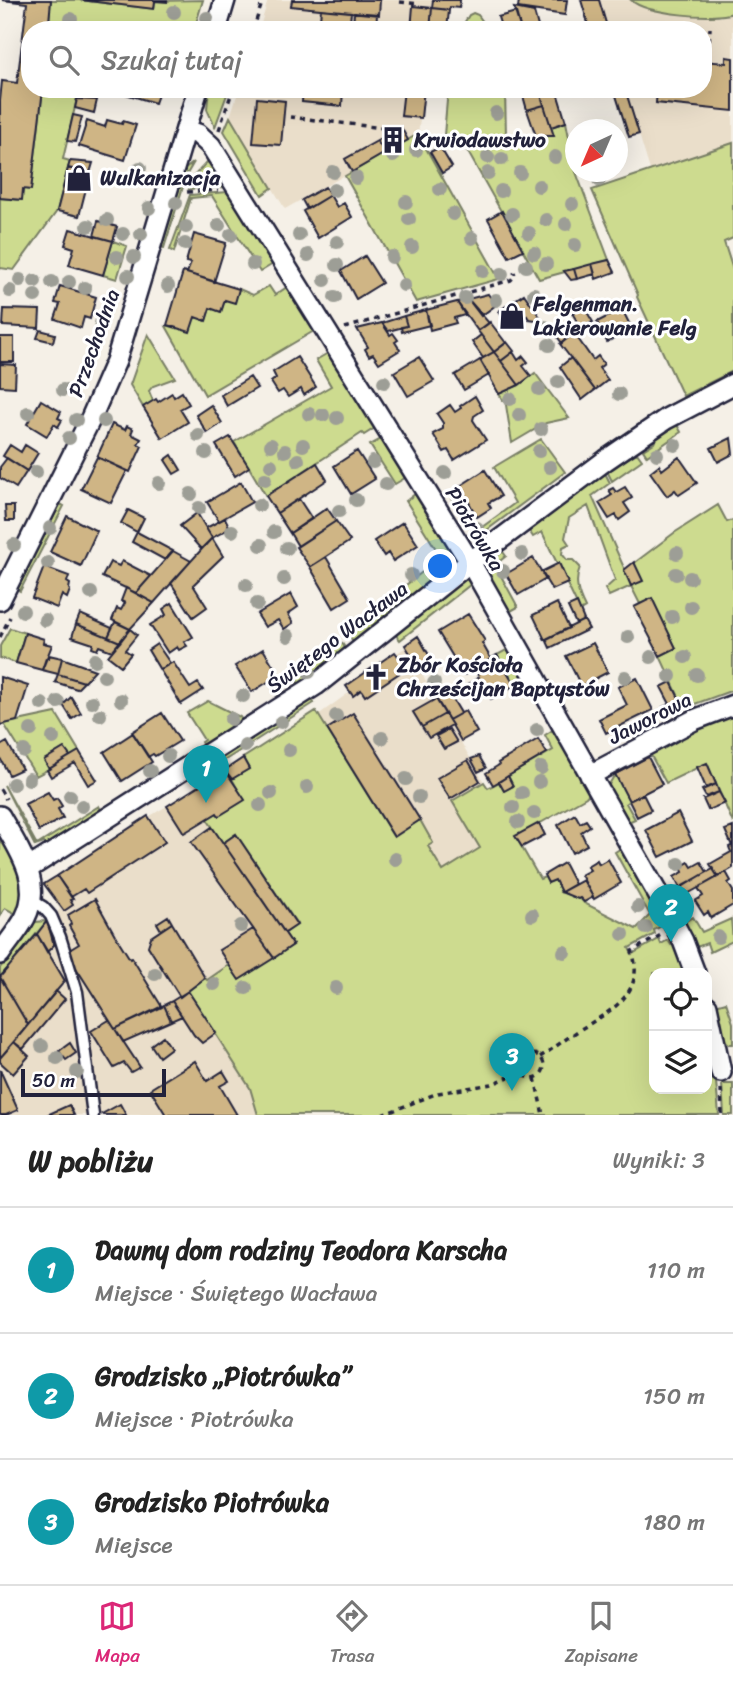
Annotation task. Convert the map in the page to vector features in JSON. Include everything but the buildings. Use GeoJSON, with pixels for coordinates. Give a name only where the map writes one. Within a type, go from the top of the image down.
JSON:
{"type":"FeatureCollection","features":[{"type":"Feature","properties":{"kind":"street"},"geometry":{"type":"LineString","coordinates":[[219,21],[225,0]]}},
{"type":"Feature","properties":{"kind":"street","name":"Przechodnia"},"geometry":{"type":"LineString","coordinates":[[0,600],[80,441],[116,361],[195,98]]}},
{"type":"Feature","properties":{"kind":"street","name":"Piotrówka"},"geometry":{"type":"LineString","coordinates":[[186,130],[198,134],[212,146],[470,562],[676,927],[693,968]]}},
{"type":"Feature","properties":{"kind":"street","name":"Świętego Wacława"},"geometry":{"type":"LineString","coordinates":[[29,868],[316,685],[470,562],[577,482],[666,419],[733,384]]}},
{"type":"Feature","properties":{"kind":"street","name":"Jaworowa"},"geometry":{"type":"LineString","coordinates":[[590,775],[694,720],[733,705]]}},
{"type":"Feature","properties":{"kind":"street"},"geometry":{"type":"LineString","coordinates":[[0,816],[29,868],[31,879],[31,900],[25,918],[0,954]]}},
{"type":"Feature","properties":{"kind":"street"},"geometry":{"type":"LineString","coordinates":[[712,1030],[721,1072]]}},
{"type":"Feature","properties":{"kind":"lane"},"geometry":{"type":"LineString","coordinates":[[31,900],[51,916],[77,992],[93,1115]]}},
{"type":"Feature","properties":{"kind":"path"},"geometry":{"type":"LineString","coordinates":[[256,21],[262,0]]}},
{"type":"Feature","properties":{"kind":"path"},"geometry":{"type":"LineString","coordinates":[[400,2],[419,4]]}},
{"type":"Feature","properties":{"kind":"path"},"geometry":{"type":"LineString","coordinates":[[290,117],[383,128]]}},
{"type":"Feature","properties":{"kind":"path"},"geometry":{"type":"LineString","coordinates":[[219,128],[226,140]]}},
{"type":"Feature","properties":{"kind":"path"},"geometry":{"type":"LineString","coordinates":[[185,192],[238,188]]}},
{"type":"Feature","properties":{"kind":"path"},"geometry":{"type":"LineString","coordinates":[[328,333],[511,280],[514,272]]}},
{"type":"Feature","properties":{"kind":"path"},"geometry":{"type":"LineString","coordinates":[[540,1057],[618,1006],[634,981],[635,960],[632,951],[657,937]]}},
{"type":"Feature","properties":{"kind":"path"},"geometry":{"type":"LineString","coordinates":[[535,1054],[540,1057],[545,1066],[540,1076],[525,1076],[520,1067],[524,1057],[535,1054]]}},
{"type":"Feature","properties":{"kind":"path"},"geometry":{"type":"LineString","coordinates":[[383,1115],[438,1093],[492,1084],[522,1072]]}},
{"type":"Feature","properties":{"kind":"path"},"geometry":{"type":"LineString","coordinates":[[721,1072],[722,1115]]}},
{"type":"Feature","properties":{"kind":"path"},"geometry":{"type":"LineString","coordinates":[[535,1078],[543,1115]]}},
{"type":"Feature","properties":{"kind":"shaded area"},"geometry":{"type":"Polygon","coordinates":[[[268,0],[433,0],[431,21],[262,21],[268,0]]]}},
{"type":"Feature","properties":{"kind":"shaded area"},"geometry":{"type":"Polygon","coordinates":[[[599,0],[631,0],[720,17],[733,13],[733,143],[650,170],[628,98],[712,98],[712,21],[605,21],[599,0]]]}},
{"type":"Feature","properties":{"kind":"shaded area"},"geometry":{"type":"Polygon","coordinates":[[[236,98],[423,98],[418,134],[285,209],[230,117],[236,98]]]}},
{"type":"Feature","properties":{"kind":"shaded area"},"geometry":{"type":"Polygon","coordinates":[[[406,647],[484,782],[452,801],[480,848],[443,871],[428,846],[433,843],[394,837],[318,715],[350,692],[346,686],[406,647]]]}},
{"type":"Feature","properties":{"kind":"shaded area"},"geometry":{"type":"Polygon","coordinates":[[[167,806],[184,833],[207,819],[293,945],[239,980],[206,980],[188,991],[250,1088],[258,1115],[0,1115],[0,978],[60,909],[44,884],[106,842],[167,806]]]}},
{"type":"Feature","properties":{"kind":"green space"},"geometry":{"type":"Polygon","coordinates":[[[51,0],[80,0],[154,9],[155,1],[203,0],[197,21],[49,21],[51,0]]]}},
{"type":"Feature","properties":{"kind":"green space"},"geometry":{"type":"Polygon","coordinates":[[[631,0],[733,0],[733,13],[711,16],[664,12],[631,0]]]}},
{"type":"Feature","properties":{"kind":"green space"},"geometry":{"type":"Polygon","coordinates":[[[469,15],[478,15],[482,21],[465,21],[469,15]]]}},
{"type":"Feature","properties":{"kind":"green space"},"geometry":{"type":"Polygon","coordinates":[[[42,98],[77,98],[63,159],[70,161],[57,211],[14,270],[0,268],[0,198],[21,200],[23,189],[31,190],[42,98]]]}},
{"type":"Feature","properties":{"kind":"green space"},"geometry":{"type":"Polygon","coordinates":[[[208,98],[226,98],[215,127],[207,109],[208,98]]]}},
{"type":"Feature","properties":{"kind":"green space"},"geometry":{"type":"Polygon","coordinates":[[[447,98],[505,98],[506,136],[553,136],[551,127],[565,122],[565,182],[580,182],[609,260],[539,279],[459,136],[444,135],[447,98]]]}},
{"type":"Feature","properties":{"kind":"green space"},"geometry":{"type":"Polygon","coordinates":[[[230,117],[272,188],[262,195],[224,131],[230,117]]]}},
{"type":"Feature","properties":{"kind":"green space"},"geometry":{"type":"Polygon","coordinates":[[[418,134],[499,279],[416,302],[345,176],[418,134]]]}},
{"type":"Feature","properties":{"kind":"green space"},"geometry":{"type":"Polygon","coordinates":[[[733,143],[733,238],[724,242],[733,270],[733,371],[683,396],[592,190],[616,182],[628,182],[628,178],[733,143]]]}},
{"type":"Feature","properties":{"kind":"green space"},"geometry":{"type":"Polygon","coordinates":[[[194,162],[187,174],[164,248],[161,247],[184,170],[194,162]]]}},
{"type":"Feature","properties":{"kind":"green space"},"geometry":{"type":"Polygon","coordinates":[[[207,162],[226,187],[189,189],[192,178],[207,162]]]}},
{"type":"Feature","properties":{"kind":"green space"},"geometry":{"type":"Polygon","coordinates":[[[228,192],[273,264],[260,272],[212,196],[191,198],[174,252],[170,250],[190,195],[228,192]]]}},
{"type":"Feature","properties":{"kind":"green space"},"geometry":{"type":"Polygon","coordinates":[[[113,241],[127,246],[117,279],[103,275],[113,241]]]}},
{"type":"Feature","properties":{"kind":"green space"},"geometry":{"type":"Polygon","coordinates":[[[269,286],[275,295],[287,287],[314,331],[205,395],[166,326],[195,317],[206,320],[210,308],[221,312],[225,300],[239,289],[253,295],[269,286]]]}},
{"type":"Feature","properties":{"kind":"green space"},"geometry":{"type":"Polygon","coordinates":[[[148,334],[175,378],[153,386],[149,391],[153,401],[143,407],[130,385],[148,334]]]}},
{"type":"Feature","properties":{"kind":"green space"},"geometry":{"type":"Polygon","coordinates":[[[328,353],[375,428],[364,435],[362,433],[266,496],[234,442],[331,386],[316,360],[328,353]]]}},
{"type":"Feature","properties":{"kind":"green space"},"geometry":{"type":"Polygon","coordinates":[[[535,373],[569,418],[546,423],[512,443],[506,405],[499,394],[519,385],[535,373]]]}},
{"type":"Feature","properties":{"kind":"green space"},"geometry":{"type":"Polygon","coordinates":[[[676,423],[681,432],[647,456],[643,450],[654,443],[658,434],[676,423]]]}},
{"type":"Feature","properties":{"kind":"green space"},"geometry":{"type":"Polygon","coordinates":[[[381,439],[405,478],[395,484],[370,445],[381,439]]]}},
{"type":"Feature","properties":{"kind":"green space"},"geometry":{"type":"Polygon","coordinates":[[[541,439],[565,472],[476,536],[474,533],[515,503],[494,467],[541,439]]]}},
{"type":"Feature","properties":{"kind":"green space"},"geometry":{"type":"Polygon","coordinates":[[[637,453],[642,460],[612,481],[607,471],[637,453]]]}},
{"type":"Feature","properties":{"kind":"green space"},"geometry":{"type":"Polygon","coordinates":[[[605,473],[610,483],[592,496],[625,570],[674,533],[718,505],[727,522],[733,520],[733,690],[684,708],[660,656],[676,648],[652,599],[640,604],[631,586],[609,596],[605,589],[615,580],[588,506],[569,518],[565,538],[569,544],[563,547],[562,554],[580,567],[578,588],[585,608],[580,611],[542,532],[533,537],[528,529],[605,473]]]}},
{"type":"Feature","properties":{"kind":"green space"},"geometry":{"type":"Polygon","coordinates":[[[415,494],[453,554],[454,563],[355,646],[347,632],[441,557],[406,501],[415,494]]]}},
{"type":"Feature","properties":{"kind":"green space"},"geometry":{"type":"Polygon","coordinates":[[[60,504],[64,506],[20,591],[17,589],[60,504]]]}},
{"type":"Feature","properties":{"kind":"green space"},"geometry":{"type":"Polygon","coordinates":[[[501,549],[506,556],[495,565],[518,607],[507,613],[486,568],[488,560],[501,549]]]}},
{"type":"Feature","properties":{"kind":"green space"},"geometry":{"type":"Polygon","coordinates":[[[465,577],[471,584],[400,640],[395,634],[465,577]]]}},
{"type":"Feature","properties":{"kind":"green space"},"geometry":{"type":"Polygon","coordinates":[[[10,628],[25,633],[16,663],[0,658],[0,646],[10,628]]]}},
{"type":"Feature","properties":{"kind":"green space"},"geometry":{"type":"Polygon","coordinates":[[[342,643],[347,651],[300,687],[295,677],[342,643]]]}},
{"type":"Feature","properties":{"kind":"green space"},"geometry":{"type":"Polygon","coordinates":[[[510,648],[526,675],[518,679],[517,686],[497,655],[510,648]]]}},
{"type":"Feature","properties":{"kind":"green space"},"geometry":{"type":"Polygon","coordinates":[[[311,698],[314,703],[208,771],[205,767],[311,698]]]}},
{"type":"Feature","properties":{"kind":"green space"},"geometry":{"type":"Polygon","coordinates":[[[208,701],[240,717],[244,724],[205,749],[201,742],[204,740],[187,713],[208,701]]]}},
{"type":"Feature","properties":{"kind":"green space"},"geometry":{"type":"Polygon","coordinates":[[[316,711],[393,836],[420,820],[433,843],[428,846],[443,871],[480,848],[452,801],[484,782],[488,788],[499,782],[504,791],[513,786],[508,776],[553,750],[545,735],[556,728],[592,790],[586,797],[516,837],[540,879],[545,877],[548,883],[555,880],[562,892],[580,898],[584,903],[636,929],[650,915],[615,852],[623,847],[667,923],[654,930],[655,934],[629,948],[632,954],[659,939],[661,944],[668,940],[671,945],[677,942],[686,968],[649,968],[649,1094],[712,1094],[712,1079],[716,1082],[719,1115],[258,1115],[250,1088],[188,991],[229,965],[239,979],[293,945],[285,933],[297,924],[236,834],[223,843],[207,819],[217,813],[219,816],[244,800],[232,779],[249,769],[243,758],[316,711]]]}},
{"type":"Feature","properties":{"kind":"green space"},"geometry":{"type":"Polygon","coordinates":[[[56,713],[79,751],[70,756],[64,748],[44,760],[49,769],[36,776],[4,724],[56,713]]]}},
{"type":"Feature","properties":{"kind":"green space"},"geometry":{"type":"Polygon","coordinates":[[[733,714],[733,823],[707,763],[666,783],[649,752],[733,714]]]}},
{"type":"Feature","properties":{"kind":"green space"},"geometry":{"type":"Polygon","coordinates":[[[615,774],[635,819],[626,823],[607,788],[615,774]]]}},
{"type":"Feature","properties":{"kind":"green space"},"geometry":{"type":"Polygon","coordinates":[[[4,785],[37,845],[99,806],[102,812],[46,846],[44,843],[35,846],[4,785]]]}},
{"type":"Feature","properties":{"kind":"green space"},"geometry":{"type":"Polygon","coordinates":[[[0,834],[20,872],[24,892],[18,915],[5,908],[0,916],[0,834]]]}},
{"type":"Feature","properties":{"kind":"green space"},"geometry":{"type":"Polygon","coordinates":[[[693,917],[702,932],[731,919],[733,941],[710,952],[707,943],[694,948],[682,923],[693,917]]]}},
{"type":"Feature","properties":{"kind":"green space"},"geometry":{"type":"Polygon","coordinates":[[[47,921],[0,978],[0,968],[32,925],[35,922],[47,921]]]}},
{"type":"Feature","properties":{"kind":"green space"},"geometry":{"type":"Polygon","coordinates":[[[726,1002],[733,1023],[733,1044],[720,1036],[712,1006],[726,1002]]]}},
{"type":"Feature","properties":{"kind":"green space"},"geometry":{"type":"Polygon","coordinates":[[[722,1084],[733,1084],[733,1115],[724,1115],[722,1084]]]}},
{"type":"Feature","properties":{"kind":"place","name":"Krwiodawstwo"},"geometry":{"type":"Point","coordinates":[393,140]}},
{"type":"Feature","properties":{"kind":"place","name":"Wulkanizacja"},"geometry":{"type":"Point","coordinates":[79,178]}},
{"type":"Feature","properties":{"kind":"place","name":"Felgenman. Lakierowanie Felg"},"geometry":{"type":"Point","coordinates":[512,316]}},
{"type":"Feature","properties":{"kind":"place","name":"Zbór Kościoła Chrześcijan Baptystów"},"geometry":{"type":"Point","coordinates":[376,677]}},
{"type":"Feature","properties":{"kind":"place","name":"Dawny dom rodziny Teodora Karscha"},"geometry":{"type":"Point","coordinates":[206,803]}},
{"type":"Feature","properties":{"kind":"place","name":"Grodzisko „Piotrówka”"},"geometry":{"type":"Point","coordinates":[671,942]}},
{"type":"Feature","properties":{"kind":"place","name":"Grodzisko Piotrówka"},"geometry":{"type":"Point","coordinates":[512,1091]}}]}
